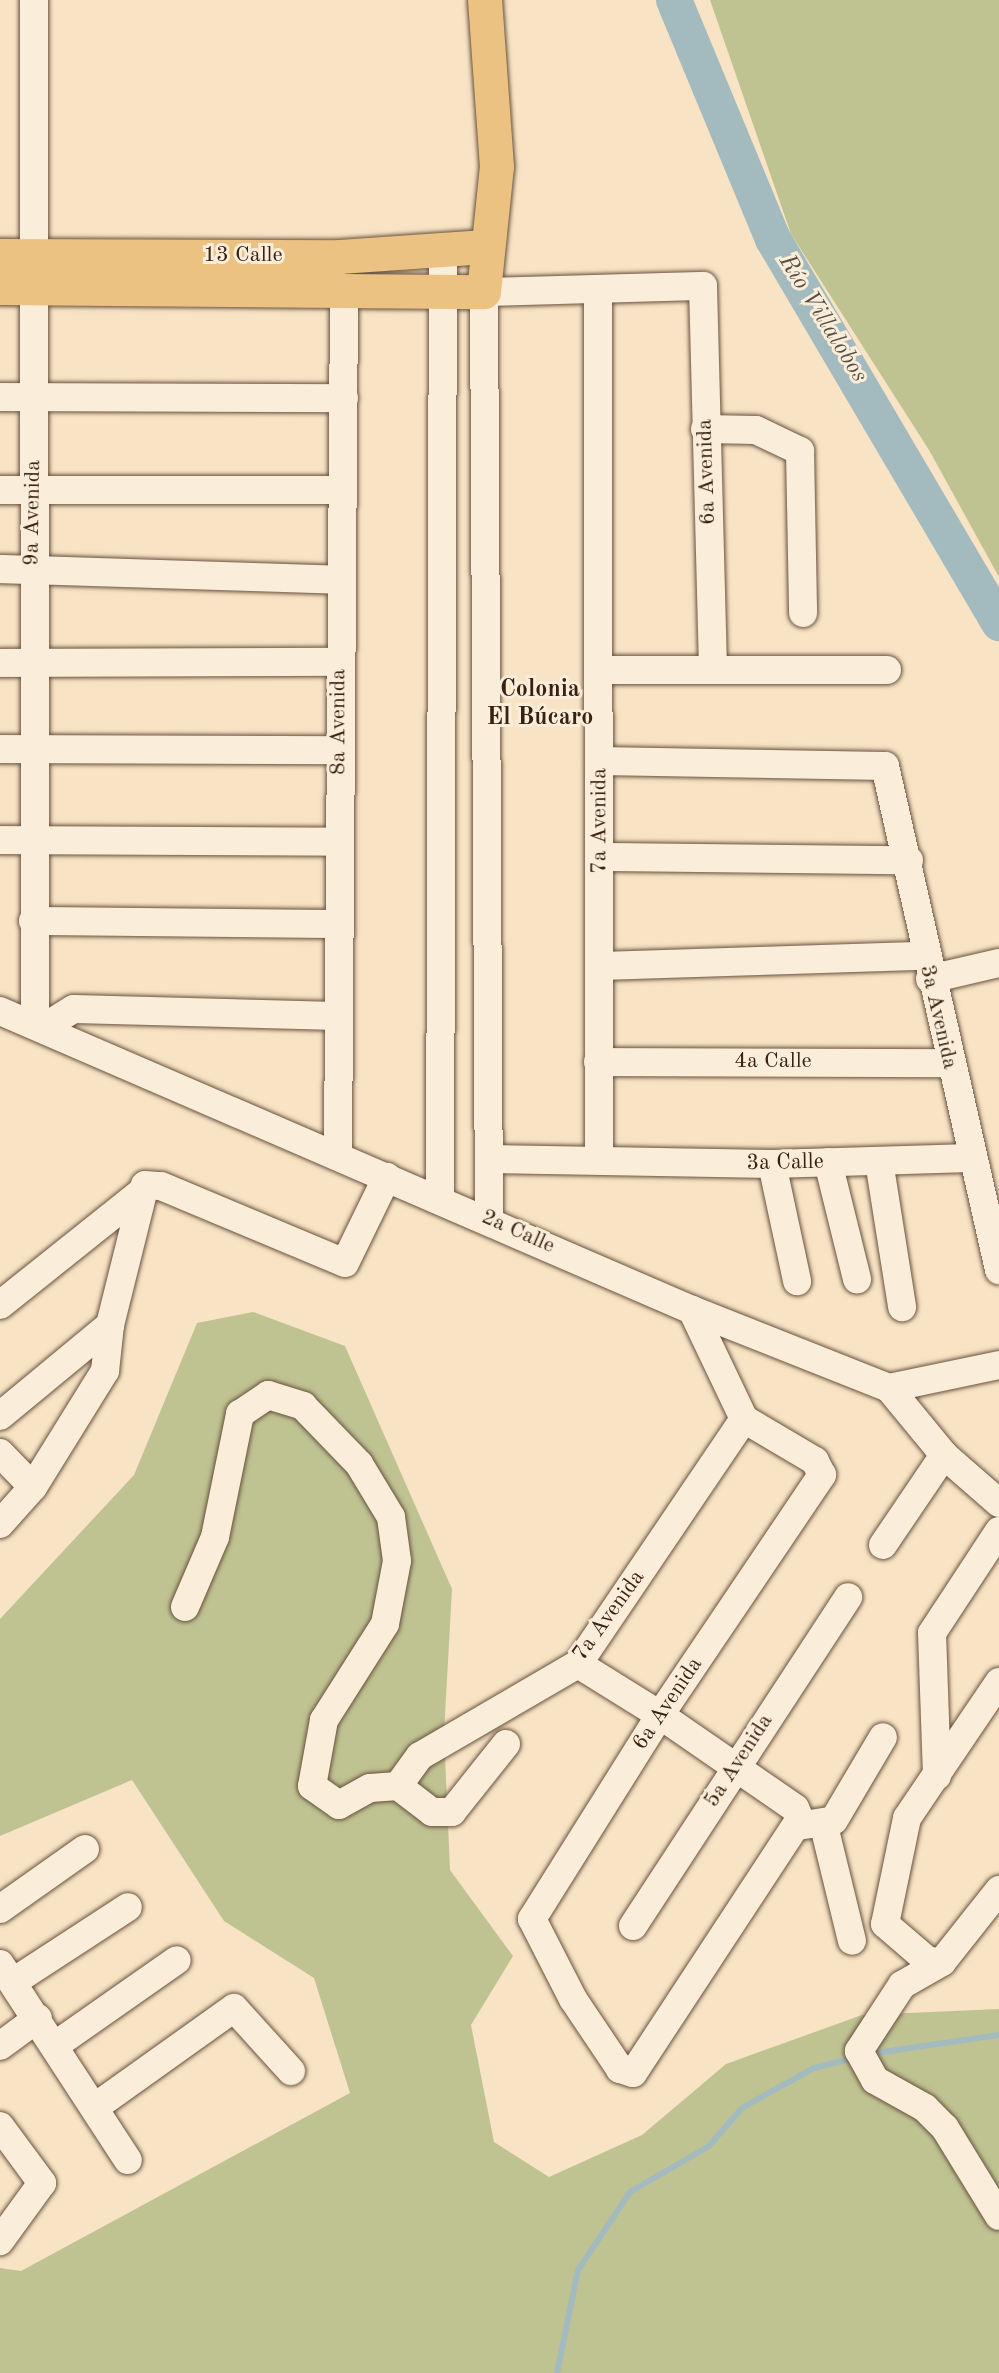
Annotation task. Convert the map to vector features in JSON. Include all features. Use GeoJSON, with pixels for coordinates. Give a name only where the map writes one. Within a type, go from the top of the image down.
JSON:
{"type":"FeatureCollection","features":[{"type":"Feature","properties":{"kind":"main road"},"geometry":{"type":"LineString","coordinates":[[484,292],[486,247],[497,167],[485,0]]}},
{"type":"Feature","properties":{"kind":"main road","name":"13 Calle"},"geometry":{"type":"LineString","coordinates":[[0,288],[23,267],[340,257],[486,247]]}},
{"type":"Feature","properties":{"kind":"main road","name":"13 Calle"},"geometry":{"type":"LineString","coordinates":[[23,267],[344,290],[484,292]]}},
{"type":"Feature","properties":{"kind":"street","name":"9a Avenida"},"geometry":{"type":"LineString","coordinates":[[34,0],[23,267],[35,397],[32,840],[39,1027]]}},
{"type":"Feature","properties":{"kind":"street"},"geometry":{"type":"LineString","coordinates":[[440,1198],[443,249]]}},
{"type":"Feature","properties":{"kind":"street","name":"6a Avenida"},"geometry":{"type":"LineString","coordinates":[[598,290],[703,286],[706,298],[705,429],[713,666]]}},
{"type":"Feature","properties":{"kind":"street","name":"8a Avenida"},"geometry":{"type":"LineString","coordinates":[[338,1155],[338,750],[344,290]]}},
{"type":"Feature","properties":{"kind":"street"},"geometry":{"type":"LineString","coordinates":[[489,1219],[484,292],[598,290]]}},
{"type":"Feature","properties":{"kind":"street","name":"7a Avenida"},"geometry":{"type":"LineString","coordinates":[[598,290],[599,1160]]}},
{"type":"Feature","properties":{"kind":"street"},"geometry":{"type":"LineString","coordinates":[[0,397],[344,398]]}},
{"type":"Feature","properties":{"kind":"street"},"geometry":{"type":"LineString","coordinates":[[705,429],[756,430],[800,451],[803,613]]}},
{"type":"Feature","properties":{"kind":"street"},"geometry":{"type":"LineString","coordinates":[[0,490],[342,490]]}},
{"type":"Feature","properties":{"kind":"street"},"geometry":{"type":"LineString","coordinates":[[0,569],[341,580]]}},
{"type":"Feature","properties":{"kind":"street"},"geometry":{"type":"LineString","coordinates":[[0,663],[339,662]]}},
{"type":"Feature","properties":{"kind":"street"},"geometry":{"type":"LineString","coordinates":[[598,670],[713,666],[887,670]]}},
{"type":"Feature","properties":{"kind":"street"},"geometry":{"type":"LineString","coordinates":[[0,749],[338,750]]}},
{"type":"Feature","properties":{"kind":"street","name":"3a Avenida"},"geometry":{"type":"LineString","coordinates":[[599,761],[882,767],[909,860],[927,967],[999,1270]]}},
{"type":"Feature","properties":{"kind":"street"},"geometry":{"type":"LineString","coordinates":[[0,840],[338,842]]}},
{"type":"Feature","properties":{"kind":"street"},"geometry":{"type":"LineString","coordinates":[[600,857],[909,860]]}},
{"type":"Feature","properties":{"kind":"street"},"geometry":{"type":"LineString","coordinates":[[33,921],[339,924]]}},
{"type":"Feature","properties":{"kind":"street"},"geometry":{"type":"LineString","coordinates":[[601,966],[927,967],[999,963]]}},
{"type":"Feature","properties":{"kind":"street"},"geometry":{"type":"LineString","coordinates":[[39,1027],[74,1009],[337,1016]]}},
{"type":"Feature","properties":{"kind":"street","name":"2a Calle"},"geometry":{"type":"LineString","coordinates":[[0,1011],[489,1219],[692,1310],[889,1388],[944,1455],[999,1503]]}},
{"type":"Feature","properties":{"kind":"street","name":"4a Calle"},"geometry":{"type":"LineString","coordinates":[[598,1062],[949,1063]]}},
{"type":"Feature","properties":{"kind":"street","name":"3a Calle"},"geometry":{"type":"LineString","coordinates":[[489,1159],[772,1164],[971,1158]]}},
{"type":"Feature","properties":{"kind":"street"},"geometry":{"type":"LineString","coordinates":[[879,1161],[902,1307]]}},
{"type":"Feature","properties":{"kind":"street"},"geometry":{"type":"LineString","coordinates":[[828,1162],[857,1279]]}},
{"type":"Feature","properties":{"kind":"street"},"geometry":{"type":"LineString","coordinates":[[772,1164],[797,1281]]}},
{"type":"Feature","properties":{"kind":"street"},"geometry":{"type":"LineString","coordinates":[[0,1305],[150,1183],[345,1263],[387,1177]]}},
{"type":"Feature","properties":{"kind":"street"},"geometry":{"type":"LineString","coordinates":[[0,1524],[33,1487],[105,1371],[110,1325],[144,1190]]}},
{"type":"Feature","properties":{"kind":"street"},"geometry":{"type":"LineString","coordinates":[[692,1310],[744,1419]]}},
{"type":"Feature","properties":{"kind":"street"},"geometry":{"type":"LineString","coordinates":[[0,1416],[110,1325]]}},
{"type":"Feature","properties":{"kind":"street"},"geometry":{"type":"LineString","coordinates":[[889,1388],[999,1365]]}},
{"type":"Feature","properties":{"kind":"street"},"geometry":{"type":"LineString","coordinates":[[185,1607],[215,1537],[240,1414],[268,1395],[303,1406],[359,1464],[391,1517],[397,1561],[385,1624],[324,1720],[312,1786],[339,1805],[370,1788],[398,1786],[432,1812],[452,1812],[506,1744]]}},
{"type":"Feature","properties":{"kind":"street","name":"6a Avenida"},"geometry":{"type":"LineString","coordinates":[[744,1419],[815,1461],[821,1482],[660,1715],[535,1912],[535,1933],[620,2069],[639,2069],[811,1826]]}},
{"type":"Feature","properties":{"kind":"street","name":"7a Avenida"},"geometry":{"type":"LineString","coordinates":[[398,1786],[420,1756],[578,1664],[744,1419]]}},
{"type":"Feature","properties":{"kind":"street"},"geometry":{"type":"LineString","coordinates":[[0,1453],[33,1487]]}},
{"type":"Feature","properties":{"kind":"street"},"geometry":{"type":"LineString","coordinates":[[883,1545],[944,1455]]}},
{"type":"Feature","properties":{"kind":"street"},"geometry":{"type":"LineString","coordinates":[[937,1776],[932,1633],[999,1531]]}},
{"type":"Feature","properties":{"kind":"street","name":"5a Avenida"},"geometry":{"type":"LineString","coordinates":[[633,1926],[848,1597]]}},
{"type":"Feature","properties":{"kind":"street"},"geometry":{"type":"LineString","coordinates":[[578,1664],[660,1715],[795,1808],[811,1826],[852,1941]]}},
{"type":"Feature","properties":{"kind":"street"},"geometry":{"type":"LineString","coordinates":[[945,1960],[928,1961],[895,1938],[885,1915],[901,1834],[999,1682]]}},
{"type":"Feature","properties":{"kind":"street"},"geometry":{"type":"LineString","coordinates":[[811,1826],[848,1802],[883,1737]]}},
{"type":"Feature","properties":{"kind":"street"},"geometry":{"type":"LineString","coordinates":[[0,1909],[85,1849]]}},
{"type":"Feature","properties":{"kind":"street"},"geometry":{"type":"LineString","coordinates":[[999,1890],[945,1960],[902,1985],[861,2054],[875,2080],[934,2115],[999,2216]]}},
{"type":"Feature","properties":{"kind":"street"},"geometry":{"type":"LineString","coordinates":[[128,1907],[6,1973],[98,2105],[128,2160]]}},
{"type":"Feature","properties":{"kind":"street"},"geometry":{"type":"LineString","coordinates":[[57,2044],[177,1960]]}},
{"type":"Feature","properties":{"kind":"street"},"geometry":{"type":"LineString","coordinates":[[98,2105],[234,2008],[291,2071]]}},
{"type":"Feature","properties":{"kind":"street"},"geometry":{"type":"LineString","coordinates":[[2,2040],[38,2018]]}},
{"type":"Feature","properties":{"kind":"street"},"geometry":{"type":"LineString","coordinates":[[0,2126],[42,2183],[35,2201],[0,2241]]}},
{"type":"Feature","properties":{"kind":"green space"},"geometry":{"type":"Polygon","coordinates":[[[710,0],[999,0],[999,577],[929,450],[791,234],[710,0]]]}},
{"type":"Feature","properties":{"kind":"green space"},"geometry":{"type":"Polygon","coordinates":[[[253,1312],[345,1346],[452,1589],[444,1733],[450,1870],[513,1956],[471,2025],[494,2142],[549,2177],[642,2135],[726,2064],[862,2015],[999,2009],[999,2373],[0,2373],[0,2268],[21,2271],[350,2093],[314,1978],[224,1921],[132,1780],[0,1836],[0,1619],[134,1475],[197,1323],[253,1312]]]}},
{"type":"Feature","properties":{"kind":"waterway","name":"Río Villalobos"},"geometry":{"type":"LineString","coordinates":[[674,0],[773,239],[999,623]]}},
{"type":"Feature","properties":{"kind":"waterway"},"geometry":{"type":"LineString","coordinates":[[869,2054],[999,2035]]}},
{"type":"Feature","properties":{"kind":"waterway"},"geometry":{"type":"LineString","coordinates":[[557,2373],[578,2270],[630,2192],[709,2146],[742,2108],[814,2068],[854,2058]]}},
{"type":"Feature","properties":{"kind":"district","name":"Colonia El Búcaro"},"geometry":{"type":"Point","coordinates":[540,705]}}]}
